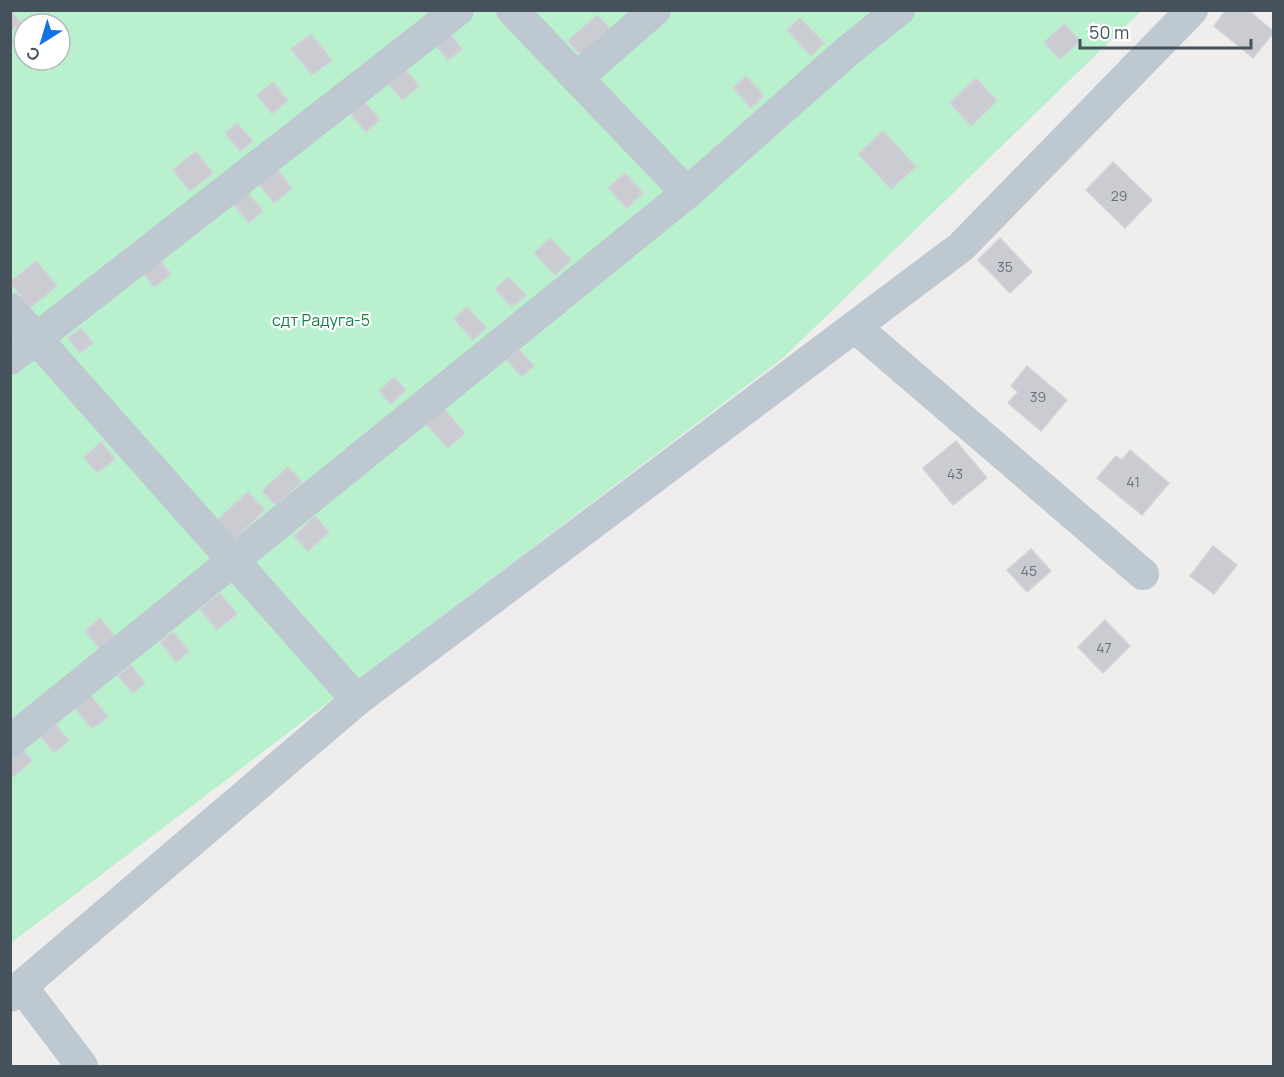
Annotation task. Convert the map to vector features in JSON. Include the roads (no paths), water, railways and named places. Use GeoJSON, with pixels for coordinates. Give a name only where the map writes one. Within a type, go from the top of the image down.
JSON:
{"type":"FeatureCollection","features":[{"type":"Feature","properties":{"kind":"street"},"geometry":{"type":"LineString","coordinates":[[10,359],[458,10]]}},
{"type":"Feature","properties":{"kind":"street"},"geometry":{"type":"LineString","coordinates":[[512,10],[687,193]]}},
{"type":"Feature","properties":{"kind":"street"},"geometry":{"type":"LineString","coordinates":[[577,78],[655,10]]}},
{"type":"Feature","properties":{"kind":"street"},"geometry":{"type":"LineString","coordinates":[[10,741],[687,193],[850,49],[899,10]]}},
{"type":"Feature","properties":{"kind":"street"},"geometry":{"type":"LineString","coordinates":[[82,1066],[16,992],[357,700],[961,247],[1192,10]]}},
{"type":"Feature","properties":{"kind":"street"},"geometry":{"type":"LineString","coordinates":[[10,309],[357,700]]}},
{"type":"Feature","properties":{"kind":"street"},"geometry":{"type":"LineString","coordinates":[[855,327],[1143,574]]}},
{"type":"Feature","properties":{"kind":"park label","name":"сдт Радуга-5"},"geometry":{"type":"Point","coordinates":[321,320]}}]}
